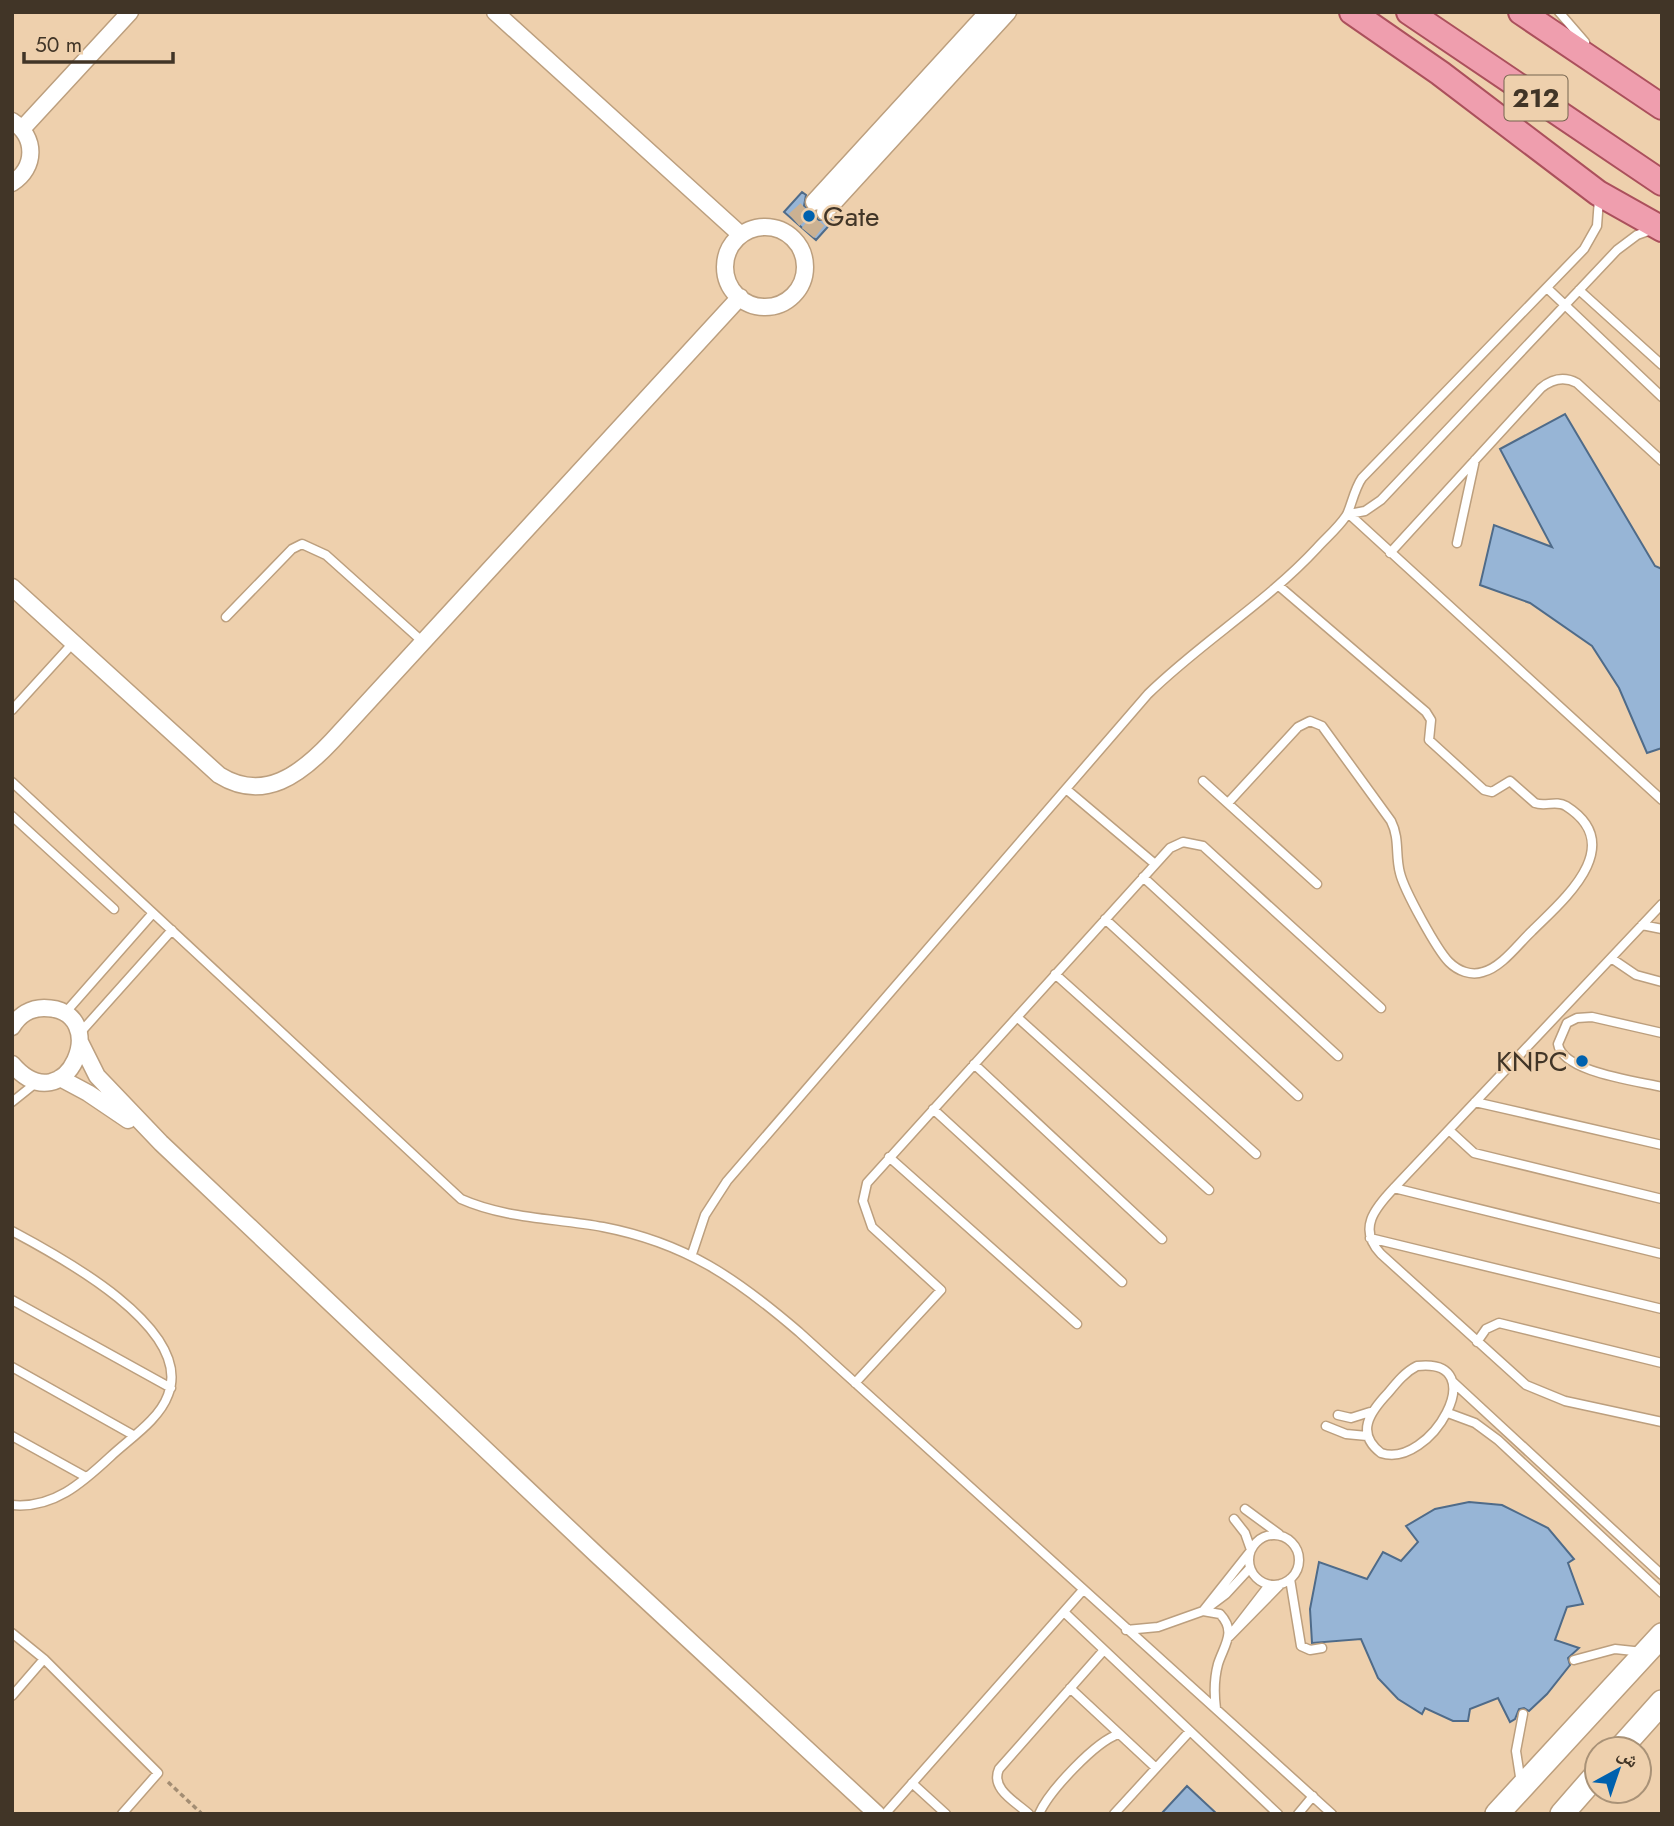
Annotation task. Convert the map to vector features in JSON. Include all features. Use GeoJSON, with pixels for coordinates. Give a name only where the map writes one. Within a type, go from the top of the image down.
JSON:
{"type":"FeatureCollection","features":[{"type":"Feature","properties":{"kind":"main road"},"geometry":{"type":"LineString","coordinates":[[1352,12],[1440,73],[1598,193],[1660,228]]}},
{"type":"Feature","properties":{"kind":"main road","name":"212"},"geometry":{"type":"LineString","coordinates":[[1409,12],[1662,183]]}},
{"type":"Feature","properties":{"kind":"main road","name":"212"},"geometry":{"type":"LineString","coordinates":[[1521,12],[1662,107]]}},
{"type":"Feature","properties":{"kind":"main road"},"geometry":{"type":"LineString","coordinates":[[1497,1814],[1662,1635]]}},
{"type":"Feature","properties":{"kind":"main road"},"geometry":{"type":"LineString","coordinates":[[1633,1735],[1662,1702]]}},
{"type":"Feature","properties":{"kind":"main road"},"geometry":{"type":"LineString","coordinates":[[1562,1814],[1583,1790]]}},
{"type":"Feature","properties":{"kind":"street"},"geometry":{"type":"LineString","coordinates":[[12,183],[21,177],[30,162],[31,145],[17,125],[130,12]]}},
{"type":"Feature","properties":{"kind":"street"},"geometry":{"type":"LineString","coordinates":[[495,12],[741,235]]}},
{"type":"Feature","properties":{"kind":"street"},"geometry":{"type":"LineString","coordinates":[[988,12],[819,207],[1008,12]]}},
{"type":"Feature","properties":{"kind":"street"},"geometry":{"type":"LineString","coordinates":[[778,228],[794,220]]}},
{"type":"Feature","properties":{"kind":"street"},"geometry":{"type":"LineString","coordinates":[[763,226],[778,228],[792,237],[803,251],[806,265],[804,279],[797,292],[786,302],[772,307],[758,306],[740,297],[727,279],[725,264],[729,250],[741,235],[763,226]]}},
{"type":"Feature","properties":{"kind":"street"},"geometry":{"type":"LineString","coordinates":[[803,251],[808,233]]}},
{"type":"Feature","properties":{"kind":"street"},"geometry":{"type":"LineString","coordinates":[[12,587],[209,767],[229,781],[252,787],[281,782],[316,758],[740,297]]}},
{"type":"Feature","properties":{"kind":"street"},"geometry":{"type":"LineString","coordinates":[[12,1027],[25,1013],[35,1009],[47,1008],[63,1014],[80,1038],[97,1076],[161,1143],[597,1555],[877,1814]]}},
{"type":"Feature","properties":{"kind":"street"},"geometry":{"type":"LineString","coordinates":[[12,1064],[20,1073],[38,1081],[60,1078],[72,1069],[78,1059],[80,1038]]}},
{"type":"Feature","properties":{"kind":"street"},"geometry":{"type":"LineString","coordinates":[[60,1078],[88,1093],[161,1143]]}},
{"type":"Feature","properties":{"kind":"lane"},"geometry":{"type":"LineString","coordinates":[[1559,12],[1622,79]]}},
{"type":"Feature","properties":{"kind":"lane"},"geometry":{"type":"LineString","coordinates":[[1349,514],[1350,500],[1362,478],[1547,288],[1592,238],[1600,213],[1598,193]]}},
{"type":"Feature","properties":{"kind":"lane"},"geometry":{"type":"LineString","coordinates":[[692,1254],[705,1216],[727,1181],[1168,675],[1279,586],[1349,514],[1365,511],[1381,500],[1626,242],[1660,228]]}},
{"type":"Feature","properties":{"kind":"lane"},"geometry":{"type":"LineString","coordinates":[[1547,288],[1662,397]]}},
{"type":"Feature","properties":{"kind":"lane"},"geometry":{"type":"LineString","coordinates":[[1579,290],[1662,365]]}},
{"type":"Feature","properties":{"kind":"lane"},"geometry":{"type":"LineString","coordinates":[[1390,553],[1541,388],[1559,379],[1577,383],[1662,461]]}},
{"type":"Feature","properties":{"kind":"lane"},"geometry":{"type":"LineString","coordinates":[[1457,542],[1475,460]]}},
{"type":"Feature","properties":{"kind":"lane"},"geometry":{"type":"LineString","coordinates":[[1349,514],[1662,800]]}},
{"type":"Feature","properties":{"kind":"lane"},"geometry":{"type":"LineString","coordinates":[[226,617],[292,549],[302,544],[326,555],[423,642]]}},
{"type":"Feature","properties":{"kind":"lane"},"geometry":{"type":"LineString","coordinates":[[1228,803],[1297,727],[1310,721],[1322,726],[1391,821],[1398,838],[1402,879],[1445,957],[1465,972],[1484,972],[1500,962],[1573,890],[1589,864],[1588,835],[1568,807],[1559,803],[1535,803],[1510,781],[1496,790],[1484,790],[1429,740],[1431,720],[1426,712],[1279,586]]}},
{"type":"Feature","properties":{"kind":"lane"},"geometry":{"type":"LineString","coordinates":[[12,710],[73,643]]}},
{"type":"Feature","properties":{"kind":"lane"},"geometry":{"type":"LineString","coordinates":[[1203,781],[1317,884]]}},
{"type":"Feature","properties":{"kind":"lane"},"geometry":{"type":"LineString","coordinates":[[12,782],[461,1199],[502,1213],[644,1236],[692,1254],[749,1290],[1332,1814]]}},
{"type":"Feature","properties":{"kind":"lane"},"geometry":{"type":"LineString","coordinates":[[1066,789],[1155,864]]}},
{"type":"Feature","properties":{"kind":"lane"},"geometry":{"type":"LineString","coordinates":[[12,816],[114,909]]}},
{"type":"Feature","properties":{"kind":"lane"},"geometry":{"type":"LineString","coordinates":[[855,1383],[941,1290],[867,1219],[864,1192],[873,1175],[1176,844],[1190,841],[1203,846],[1381,1008]]}},
{"type":"Feature","properties":{"kind":"lane"},"geometry":{"type":"LineString","coordinates":[[1143,877],[1338,1056]]}},
{"type":"Feature","properties":{"kind":"lane"},"geometry":{"type":"LineString","coordinates":[[1662,904],[1394,1188],[1371,1216],[1370,1238],[1381,1254],[1519,1380],[1536,1391],[1565,1401],[1662,1422]]}},
{"type":"Feature","properties":{"kind":"lane"},"geometry":{"type":"LineString","coordinates":[[63,1014],[153,913]]}},
{"type":"Feature","properties":{"kind":"lane"},"geometry":{"type":"LineString","coordinates":[[1105,919],[1298,1096]]}},
{"type":"Feature","properties":{"kind":"lane"},"geometry":{"type":"LineString","coordinates":[[1642,925],[1662,929]]}},
{"type":"Feature","properties":{"kind":"lane"},"geometry":{"type":"LineString","coordinates":[[80,1038],[172,930]]}},
{"type":"Feature","properties":{"kind":"lane"},"geometry":{"type":"LineString","coordinates":[[1611,958],[1636,975],[1662,982]]}},
{"type":"Feature","properties":{"kind":"lane"},"geometry":{"type":"LineString","coordinates":[[1055,974],[1256,1154]]}},
{"type":"Feature","properties":{"kind":"lane"},"geometry":{"type":"LineString","coordinates":[[1662,1033],[1584,1016],[1567,1023],[1558,1044],[1562,1056],[1576,1065],[1662,1087]]}},
{"type":"Feature","properties":{"kind":"lane"},"geometry":{"type":"LineString","coordinates":[[1017,1017],[1209,1191]]}},
{"type":"Feature","properties":{"kind":"lane"},"geometry":{"type":"LineString","coordinates":[[974,1064],[1162,1238]]}},
{"type":"Feature","properties":{"kind":"lane"},"geometry":{"type":"LineString","coordinates":[[12,1102],[38,1081]]}},
{"type":"Feature","properties":{"kind":"lane"},"geometry":{"type":"LineString","coordinates":[[1475,1102],[1662,1144]]}},
{"type":"Feature","properties":{"kind":"lane"},"geometry":{"type":"LineString","coordinates":[[933,1109],[1122,1282]]}},
{"type":"Feature","properties":{"kind":"lane"},"geometry":{"type":"LineString","coordinates":[[1449,1130],[1474,1153],[1662,1199]]}},
{"type":"Feature","properties":{"kind":"lane"},"geometry":{"type":"LineString","coordinates":[[889,1157],[1077,1324]]}},
{"type":"Feature","properties":{"kind":"lane"},"geometry":{"type":"LineString","coordinates":[[1394,1188],[1662,1254]]}},
{"type":"Feature","properties":{"kind":"lane"},"geometry":{"type":"LineString","coordinates":[[12,1231],[90,1274],[135,1314],[160,1346],[171,1370],[171,1388],[158,1412],[86,1477],[68,1492],[44,1503],[12,1505]]}},
{"type":"Feature","properties":{"kind":"lane"},"geometry":{"type":"LineString","coordinates":[[1370,1238],[1662,1308]]}},
{"type":"Feature","properties":{"kind":"lane"},"geometry":{"type":"LineString","coordinates":[[12,1300],[171,1388]]}},
{"type":"Feature","properties":{"kind":"lane"},"geometry":{"type":"LineString","coordinates":[[1477,1342],[1486,1329],[1499,1323],[1662,1363]]}},
{"type":"Feature","properties":{"kind":"lane"},"geometry":{"type":"LineString","coordinates":[[1338,1415],[1351,1418],[1370,1412],[1404,1375],[1417,1366],[1433,1366],[1662,1575]]}},
{"type":"Feature","properties":{"kind":"lane"},"geometry":{"type":"LineString","coordinates":[[12,1367],[133,1435]]}},
{"type":"Feature","properties":{"kind":"lane"},"geometry":{"type":"LineString","coordinates":[[1326,1426],[1346,1434],[1367,1436],[1381,1453],[1405,1455],[1448,1413],[1455,1393],[1453,1382]]}},
{"type":"Feature","properties":{"kind":"lane"},"geometry":{"type":"LineString","coordinates":[[1367,1436],[1370,1412]]}},
{"type":"Feature","properties":{"kind":"lane"},"geometry":{"type":"LineString","coordinates":[[1448,1413],[1475,1423],[1492,1435],[1662,1593]]}},
{"type":"Feature","properties":{"kind":"lane"},"geometry":{"type":"LineString","coordinates":[[12,1436],[86,1477]]}},
{"type":"Feature","properties":{"kind":"lane"},"geometry":{"type":"LineString","coordinates":[[1245,1509],[1294,1544],[1300,1559],[1290,1580],[1301,1646],[1310,1650],[1322,1648]]}},
{"type":"Feature","properties":{"kind":"lane"},"geometry":{"type":"LineString","coordinates":[[1234,1518],[1245,1533],[1250,1551],[1250,1568],[1257,1579],[1269,1585],[1282,1584]]}},
{"type":"Feature","properties":{"kind":"lane"},"geometry":{"type":"LineString","coordinates":[[1203,1611],[1250,1551],[1267,1535],[1282,1535]]}},
{"type":"Feature","properties":{"kind":"lane"},"geometry":{"type":"LineString","coordinates":[[1126,1630],[1158,1627],[1203,1611],[1221,1599],[1250,1568]]}},
{"type":"Feature","properties":{"kind":"lane"},"geometry":{"type":"LineString","coordinates":[[1229,1637],[1282,1584],[1290,1580]]}},
{"type":"Feature","properties":{"kind":"lane"},"geometry":{"type":"LineString","coordinates":[[1216,1709],[1218,1664],[1229,1637],[1269,1585]]}},
{"type":"Feature","properties":{"kind":"lane"},"geometry":{"type":"LineString","coordinates":[[885,1814],[1083,1590]]}},
{"type":"Feature","properties":{"kind":"lane"},"geometry":{"type":"LineString","coordinates":[[1203,1611],[1220,1614],[1229,1629],[1229,1637]]}},
{"type":"Feature","properties":{"kind":"lane"},"geometry":{"type":"LineString","coordinates":[[1064,1612],[1278,1814]]}},
{"type":"Feature","properties":{"kind":"lane"},"geometry":{"type":"LineString","coordinates":[[12,1633],[44,1660],[158,1773],[122,1814]]}},
{"type":"Feature","properties":{"kind":"lane"},"geometry":{"type":"LineString","coordinates":[[1574,1660],[1615,1649],[1646,1653]]}},
{"type":"Feature","properties":{"kind":"lane"},"geometry":{"type":"LineString","coordinates":[[1029,1814],[1001,1789],[996,1774],[1104,1650]]}},
{"type":"Feature","properties":{"kind":"lane"},"geometry":{"type":"LineString","coordinates":[[12,1696],[44,1660]]}},
{"type":"Feature","properties":{"kind":"lane"},"geometry":{"type":"LineString","coordinates":[[1070,1688],[1156,1768]]}},
{"type":"Feature","properties":{"kind":"lane"},"geometry":{"type":"LineString","coordinates":[[1522,1788],[1516,1751],[1523,1714]]}},
{"type":"Feature","properties":{"kind":"lane"},"geometry":{"type":"LineString","coordinates":[[1114,1814],[1190,1731]]}},
{"type":"Feature","properties":{"kind":"lane"},"geometry":{"type":"LineString","coordinates":[[1039,1814],[1048,1800],[1096,1747],[1119,1734]]}},
{"type":"Feature","properties":{"kind":"lane"},"geometry":{"type":"LineString","coordinates":[[912,1783],[946,1814]]}},
{"type":"Feature","properties":{"kind":"lane"},"geometry":{"type":"LineString","coordinates":[[1298,1814],[1313,1796]]}},
{"type":"Feature","properties":{"kind":"path"},"geometry":{"type":"LineString","coordinates":[[158,1773],[202,1814]]}},
{"type":"Feature","properties":{"kind":"building","name":"Gate"},"geometry":{"type":"Polygon","coordinates":[[[802,192],[806,195],[804,206],[815,212],[818,220],[834,220],[816,240],[784,212],[802,192]]]}},
{"type":"Feature","properties":{"kind":"building"},"geometry":{"type":"Polygon","coordinates":[[[1565,414],[1655,566],[1662,569],[1662,748],[1647,753],[1619,688],[1592,646],[1530,603],[1480,585],[1494,525],[1552,547],[1500,449],[1565,414]]]}},
{"type":"Feature","properties":{"kind":"building"},"geometry":{"type":"Polygon","coordinates":[[[1469,1502],[1502,1505],[1548,1528],[1574,1559],[1568,1563],[1583,1604],[1567,1607],[1555,1640],[1579,1648],[1568,1658],[1570,1665],[1547,1694],[1529,1711],[1519,1709],[1515,1719],[1510,1722],[1498,1698],[1470,1709],[1468,1721],[1453,1721],[1425,1708],[1422,1714],[1398,1699],[1378,1678],[1361,1639],[1312,1643],[1310,1609],[1319,1562],[1367,1579],[1383,1552],[1401,1561],[1418,1542],[1406,1526],[1435,1509],[1469,1502]]]}},
{"type":"Feature","properties":{"kind":"building"},"geometry":{"type":"Polygon","coordinates":[[[1187,1786],[1217,1814],[1161,1814],[1187,1786]]]}},
{"type":"Feature","properties":{"kind":"tunnel"},"geometry":{"type":"LineString","coordinates":[[794,220],[814,202]]}},
{"type":"Feature","properties":{"kind":"tunnel"},"geometry":{"type":"LineString","coordinates":[[808,233],[825,212]]}},
{"type":"Feature","properties":{"kind":"place","name":"Gate"},"geometry":{"type":"Point","coordinates":[809,216]}},
{"type":"Feature","properties":{"kind":"place","name":"KNPC"},"geometry":{"type":"Point","coordinates":[1582,1061]}}]}
